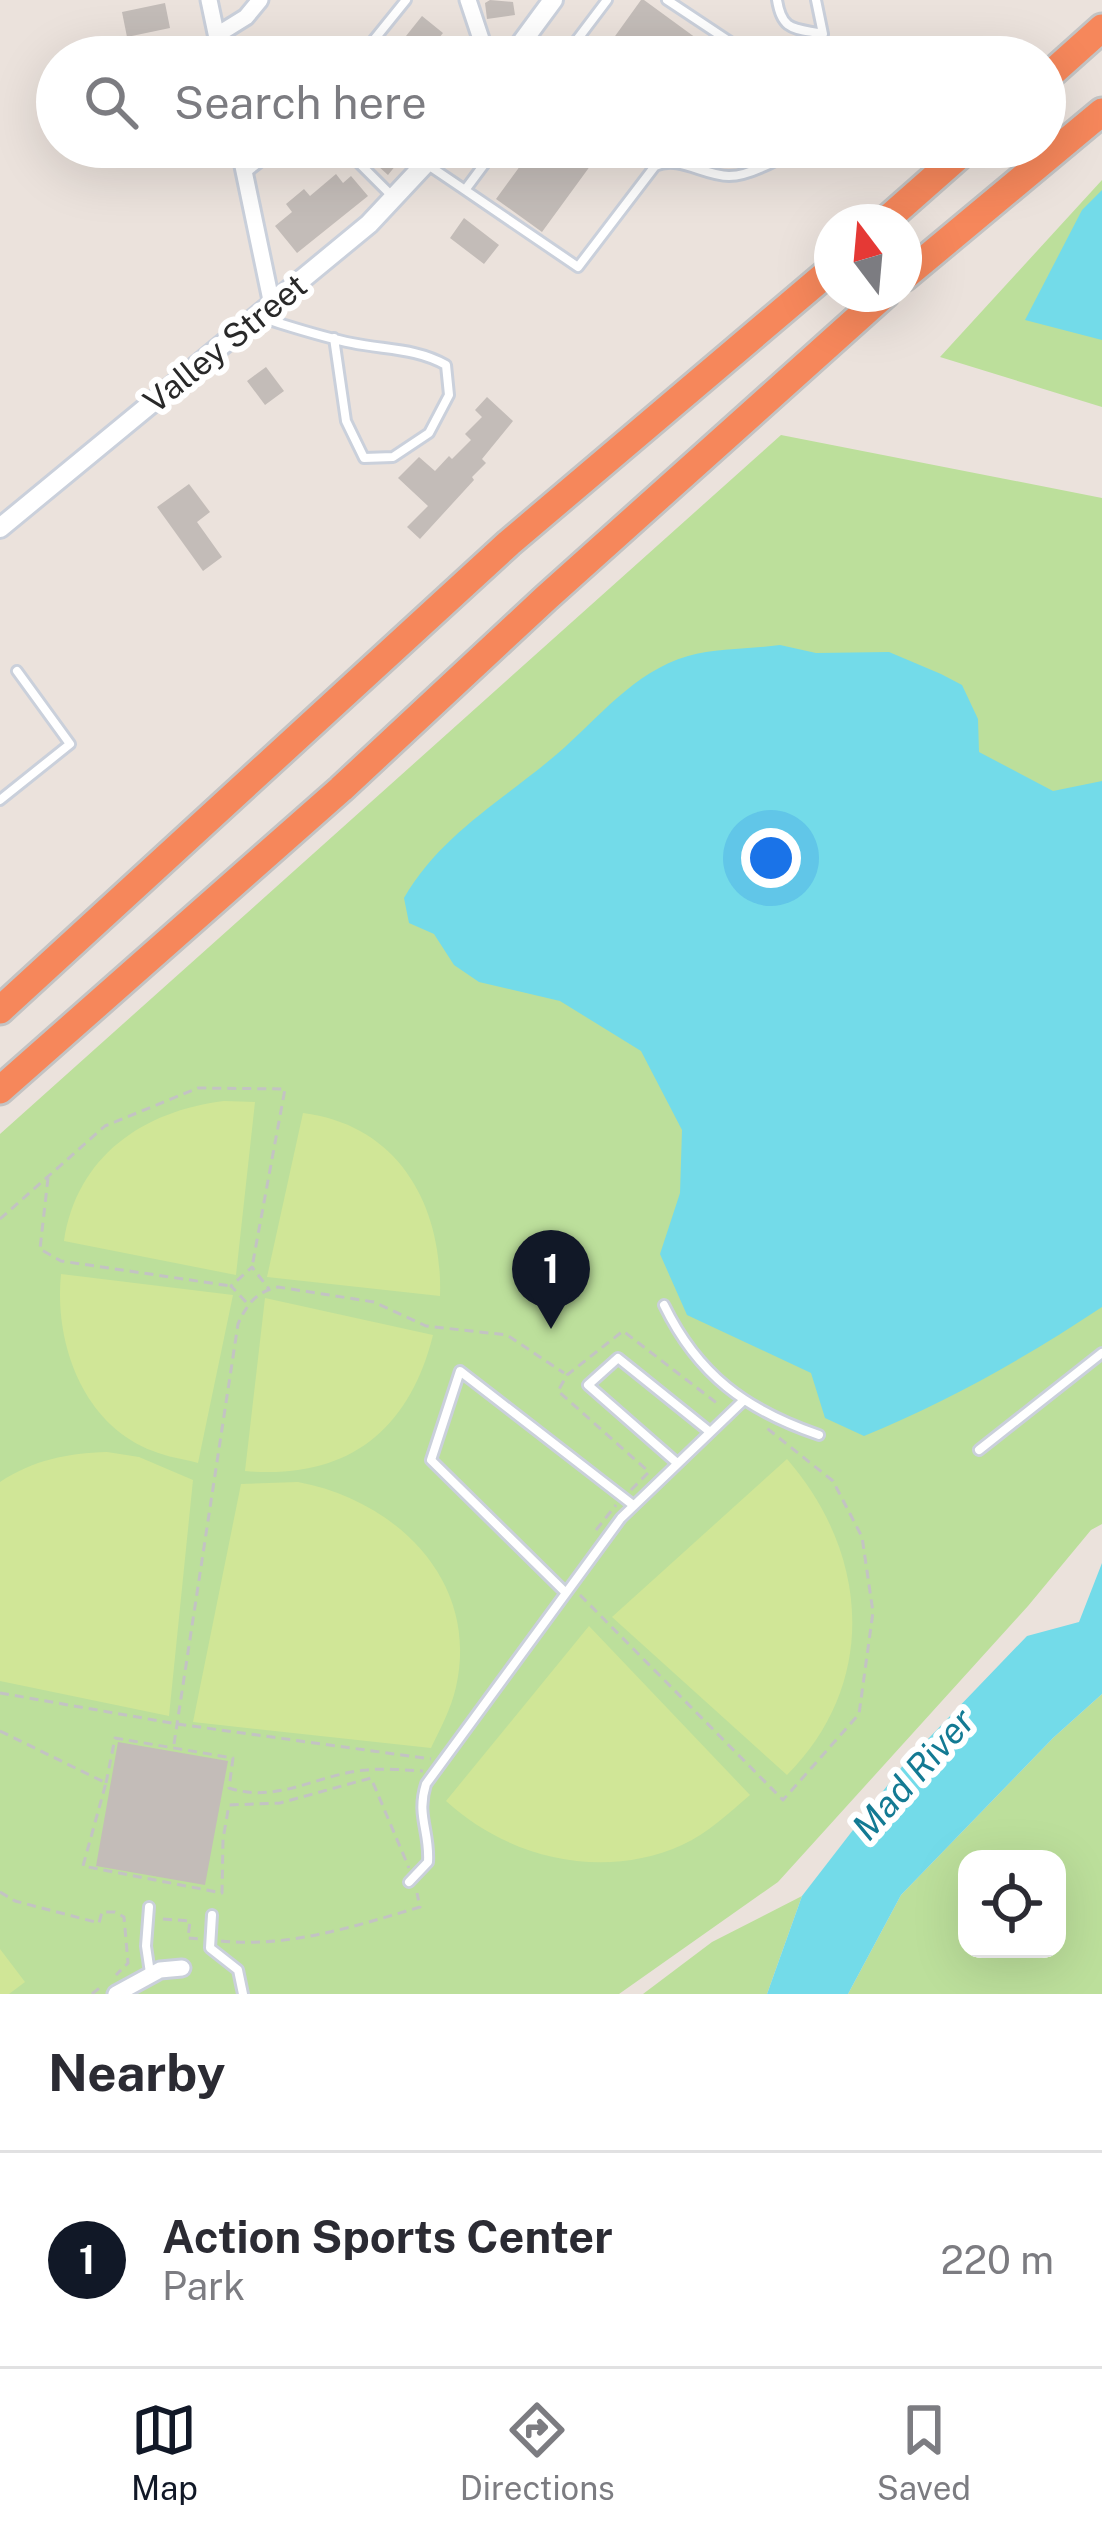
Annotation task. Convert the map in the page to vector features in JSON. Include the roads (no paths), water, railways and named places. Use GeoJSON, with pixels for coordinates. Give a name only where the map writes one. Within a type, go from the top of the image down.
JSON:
{"type":"FeatureCollection","features":[{"type":"Feature","properties":{"kind":"highway"},"geometry":{"type":"LineString","coordinates":[[1066,60],[1102,28]]}},
{"type":"Feature","properties":{"kind":"highway"},"geometry":{"type":"LineString","coordinates":[[1066,142],[1102,112]]}},
{"type":"Feature","properties":{"kind":"highway"},"geometry":{"type":"LineString","coordinates":[[904,204],[945,168]]}},
{"type":"Feature","properties":{"kind":"highway"},"geometry":{"type":"LineString","coordinates":[[922,262],[1035,168]]}},
{"type":"Feature","properties":{"kind":"highway"},"geometry":{"type":"LineString","coordinates":[[0,1010],[509,543],[814,283]]}},
{"type":"Feature","properties":{"kind":"highway"},"geometry":{"type":"LineString","coordinates":[[0,1090],[341,789],[865,312]]}},
{"type":"Feature","properties":{"kind":"street"},"geometry":{"type":"LineString","coordinates":[[209,0],[217,35],[246,17],[260,0]]}},
{"type":"Feature","properties":{"kind":"street"},"geometry":{"type":"LineString","coordinates":[[468,0],[480,36]]}},
{"type":"Feature","properties":{"kind":"street"},"geometry":{"type":"LineString","coordinates":[[526,36],[553,0]]}},
{"type":"Feature","properties":{"kind":"street"},"geometry":{"type":"LineString","coordinates":[[244,168],[264,310]]}},
{"type":"Feature","properties":{"kind":"street","name":"Valley Street"},"geometry":{"type":"LineString","coordinates":[[0,528],[395,199],[422,168]]}},
{"type":"Feature","properties":{"kind":"street"},"geometry":{"type":"LineString","coordinates":[[116,1994],[150,1975],[182,1968]]}},
{"type":"Feature","properties":{"kind":"lane"},"geometry":{"type":"LineString","coordinates":[[376,36],[406,0]]}},
{"type":"Feature","properties":{"kind":"lane"},"geometry":{"type":"LineString","coordinates":[[580,36],[607,0]]}},
{"type":"Feature","properties":{"kind":"lane"},"geometry":{"type":"LineString","coordinates":[[667,0],[721,36]]}},
{"type":"Feature","properties":{"kind":"lane"},"geometry":{"type":"LineString","coordinates":[[777,0],[780,18],[787,26],[823,34],[816,0]]}},
{"type":"Feature","properties":{"kind":"lane"},"geometry":{"type":"LineString","coordinates":[[245,174],[253,168]]}},
{"type":"Feature","properties":{"kind":"lane"},"geometry":{"type":"LineString","coordinates":[[364,168],[395,199]]}},
{"type":"Feature","properties":{"kind":"lane"},"geometry":{"type":"LineString","coordinates":[[432,168],[578,267],[653,168]]}},
{"type":"Feature","properties":{"kind":"lane"},"geometry":{"type":"LineString","coordinates":[[465,190],[481,168]]}},
{"type":"Feature","properties":{"kind":"lane"},"geometry":{"type":"LineString","coordinates":[[692,168],[725,177],[755,168]]}},
{"type":"Feature","properties":{"kind":"lane"},"geometry":{"type":"LineString","coordinates":[[264,310],[334,338],[406,350],[446,365],[449,395],[430,433],[393,457],[364,458],[346,421],[334,338]]}},
{"type":"Feature","properties":{"kind":"lane"},"geometry":{"type":"LineString","coordinates":[[0,800],[70,744],[16,671]]}},
{"type":"Feature","properties":{"kind":"lane"},"geometry":{"type":"LineString","coordinates":[[664,1305],[682,1344],[704,1369],[783,1423],[819,1435]]}},
{"type":"Feature","properties":{"kind":"lane"},"geometry":{"type":"LineString","coordinates":[[979,1450],[1102,1353]]}},
{"type":"Feature","properties":{"kind":"lane"},"geometry":{"type":"LineString","coordinates":[[677,1463],[588,1385],[617,1358],[710,1432]]}},
{"type":"Feature","properties":{"kind":"lane"},"geometry":{"type":"LineString","coordinates":[[566,1593],[431,1460],[460,1371],[634,1505]]}},
{"type":"Feature","properties":{"kind":"lane"},"geometry":{"type":"LineString","coordinates":[[412,1884],[428,1862],[429,1846],[420,1816],[427,1784],[634,1505],[744,1400]]}},
{"type":"Feature","properties":{"kind":"lane"},"geometry":{"type":"LineString","coordinates":[[149,1906],[150,1975]]}},
{"type":"Feature","properties":{"kind":"lane"},"geometry":{"type":"LineString","coordinates":[[212,1916],[210,1948],[238,1970],[243,1994]]}},
{"type":"Feature","properties":{"kind":"water"},"geometry":{"type":"Polygon","coordinates":[[[1102,190],[1102,340],[1025,320],[1082,210],[1102,190]]]}},
{"type":"Feature","properties":{"kind":"water"},"geometry":{"type":"Polygon","coordinates":[[[780,645],[816,653],[889,652],[962,685],[978,719],[979,752],[1053,791],[1102,781],[1102,1307],[986,1378],[864,1436],[825,1418],[811,1373],[687,1315],[660,1254],[680,1193],[682,1130],[641,1051],[560,1001],[479,982],[454,965],[434,934],[409,923],[404,898],[454,837],[650,673],[699,653],[780,645]]]}},
{"type":"Feature","properties":{"kind":"water","name":"Mad River"},"geometry":{"type":"Polygon","coordinates":[[[1102,1563],[1102,1694],[901,1895],[848,1994],[767,1994],[802,1896],[904,1764],[1027,1636],[1079,1622],[1102,1563]]]}},
{"type":"Feature","properties":{"kind":"place","name":"Action Sports Center"},"geometry":{"type":"Point","coordinates":[551,1329]}}]}
